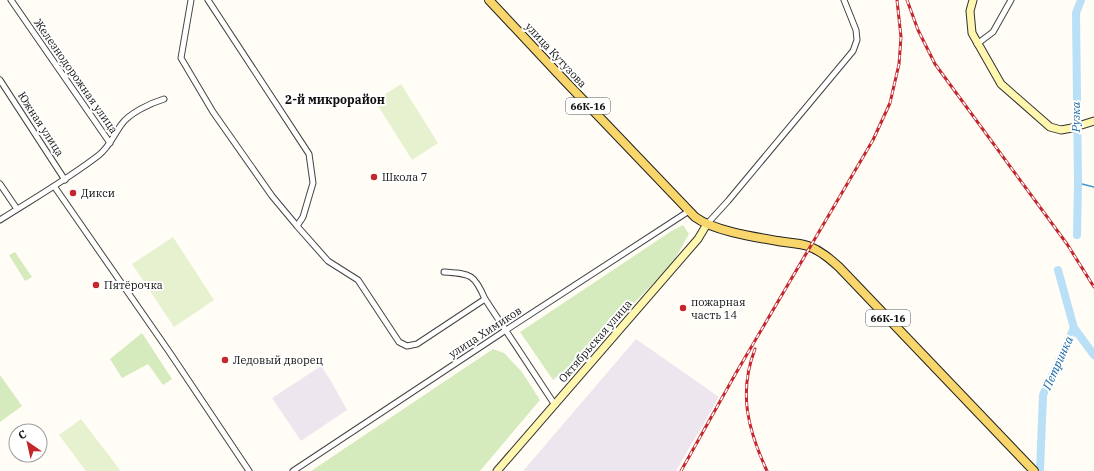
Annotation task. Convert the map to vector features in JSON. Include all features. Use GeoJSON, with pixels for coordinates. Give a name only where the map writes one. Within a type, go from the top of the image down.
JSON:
{"type":"FeatureCollection","features":[{"type":"Feature","properties":{"kind":"main road","name":"улица Кутузова"},"geometry":{"type":"LineString","coordinates":[[489,0],[689,211]]}},
{"type":"Feature","properties":{"kind":"main road"},"geometry":{"type":"LineString","coordinates":[[973,0],[970,12],[972,34],[1001,84],[1050,127],[1061,130],[1094,121]]}},
{"type":"Feature","properties":{"kind":"main road","name":"66К-16"},"geometry":{"type":"LineString","coordinates":[[689,211],[699,220],[708,224],[734,232],[805,246],[826,255],[1034,471]]}},
{"type":"Feature","properties":{"kind":"main road","name":"Октябрьская улица"},"geometry":{"type":"LineString","coordinates":[[497,471],[698,239],[708,224]]}},
{"type":"Feature","properties":{"kind":"street","name":"Железнодорожная улица"},"geometry":{"type":"LineString","coordinates":[[11,0],[110,143]]}},
{"type":"Feature","properties":{"kind":"street"},"geometry":{"type":"LineString","coordinates":[[191,0],[182,58],[213,112],[272,196],[297,226],[328,261],[358,280],[399,342],[407,346],[417,344],[485,298]]}},
{"type":"Feature","properties":{"kind":"street"},"geometry":{"type":"LineString","coordinates":[[208,0],[309,154],[313,183],[303,217],[297,226]]}},
{"type":"Feature","properties":{"kind":"street"},"geometry":{"type":"LineString","coordinates":[[708,224],[853,51],[857,40],[856,30],[844,0]]}},
{"type":"Feature","properties":{"kind":"street"},"geometry":{"type":"LineString","coordinates":[[978,44],[993,32],[1011,0]]}},
{"type":"Feature","properties":{"kind":"street","name":"Южная улица"},"geometry":{"type":"LineString","coordinates":[[0,80],[65,180]]}},
{"type":"Feature","properties":{"kind":"street"},"geometry":{"type":"LineString","coordinates":[[0,220],[65,180],[101,154],[110,143],[122,123],[153,102],[164,98]]}},
{"type":"Feature","properties":{"kind":"street"},"geometry":{"type":"LineString","coordinates":[[0,184],[17,209]]}},
{"type":"Feature","properties":{"kind":"street"},"geometry":{"type":"LineString","coordinates":[[54,186],[249,471]]}},
{"type":"Feature","properties":{"kind":"street","name":"улица Химиков"},"geometry":{"type":"LineString","coordinates":[[294,471],[506,330],[689,211]]}},
{"type":"Feature","properties":{"kind":"street"},"geometry":{"type":"LineString","coordinates":[[444,272],[463,273],[474,278],[485,298],[555,405]]}},
{"type":"Feature","properties":{"kind":"shaded area"},"geometry":{"type":"Polygon","coordinates":[[[636,339],[719,397],[676,471],[523,471],[636,339]]]}},
{"type":"Feature","properties":{"kind":"shaded area"},"geometry":{"type":"Polygon","coordinates":[[[321,366],[347,410],[301,441],[272,398],[321,366]]]}},
{"type":"Feature","properties":{"kind":"green space"},"geometry":{"type":"Polygon","coordinates":[[[401,84],[438,143],[412,160],[375,101],[401,84]]]}},
{"type":"Feature","properties":{"kind":"green space"},"geometry":{"type":"Polygon","coordinates":[[[683,225],[689,234],[675,259],[595,344],[553,380],[520,332],[670,232],[683,225]]]}},
{"type":"Feature","properties":{"kind":"green space"},"geometry":{"type":"Polygon","coordinates":[[[173,237],[214,300],[174,327],[132,264],[173,237]]]}},
{"type":"Feature","properties":{"kind":"green space"},"geometry":{"type":"Polygon","coordinates":[[[15,252],[32,277],[25,281],[9,255],[15,252]]]}},
{"type":"Feature","properties":{"kind":"green space"},"geometry":{"type":"Polygon","coordinates":[[[142,333],[172,379],[163,385],[148,364],[122,378],[110,359],[142,333]]]}},
{"type":"Feature","properties":{"kind":"green space"},"geometry":{"type":"Polygon","coordinates":[[[493,349],[504,353],[522,372],[540,400],[480,471],[311,471],[493,349]]]}},
{"type":"Feature","properties":{"kind":"green space"},"geometry":{"type":"Polygon","coordinates":[[[0,375],[22,406],[0,422],[0,375]]]}},
{"type":"Feature","properties":{"kind":"green space"},"geometry":{"type":"Polygon","coordinates":[[[81,419],[120,470],[119,471],[86,471],[59,435],[81,419]]]}},
{"type":"Feature","properties":{"kind":"waterway","name":"Рузка"},"geometry":{"type":"LineString","coordinates":[[1077,235],[1078,183],[1076,13],[1081,0]]}},
{"type":"Feature","properties":{"kind":"waterway"},"geometry":{"type":"LineString","coordinates":[[1078,183],[1094,187]]}},
{"type":"Feature","properties":{"kind":"waterway","name":"Рузка"},"geometry":{"type":"LineString","coordinates":[[1058,270],[1074,328],[1094,355]]}},
{"type":"Feature","properties":{"kind":"waterway","name":"Петринка"},"geometry":{"type":"LineString","coordinates":[[1040,471],[1043,395],[1074,328]]}},
{"type":"Feature","properties":{"kind":"railway"},"geometry":{"type":"LineString","coordinates":[[681,471],[736,373],[873,140],[890,103],[899,64],[901,37],[897,0]]}},
{"type":"Feature","properties":{"kind":"railway"},"geometry":{"type":"LineString","coordinates":[[907,0],[918,30],[935,64],[1067,244],[1094,287]]}},
{"type":"Feature","properties":{"kind":"railway"},"geometry":{"type":"LineString","coordinates":[[755,349],[750,365],[746,396],[750,426],[760,456],[767,471]]}},
{"type":"Feature","properties":{"kind":"place","name":"Школа 7"},"geometry":{"type":"Point","coordinates":[374,177]}},
{"type":"Feature","properties":{"kind":"place","name":"Дикси"},"geometry":{"type":"Point","coordinates":[73,193]}},
{"type":"Feature","properties":{"kind":"place","name":"Пятёрочка"},"geometry":{"type":"Point","coordinates":[96,285]}},
{"type":"Feature","properties":{"kind":"place","name":"пожарная часть 14"},"geometry":{"type":"Point","coordinates":[683,308]}},
{"type":"Feature","properties":{"kind":"place","name":"Ледовый дворец"},"geometry":{"type":"Point","coordinates":[225,360]}},
{"type":"Feature","properties":{"kind":"district","name":"2-й микрорайон"},"geometry":{"type":"Point","coordinates":[335,100]}}]}
